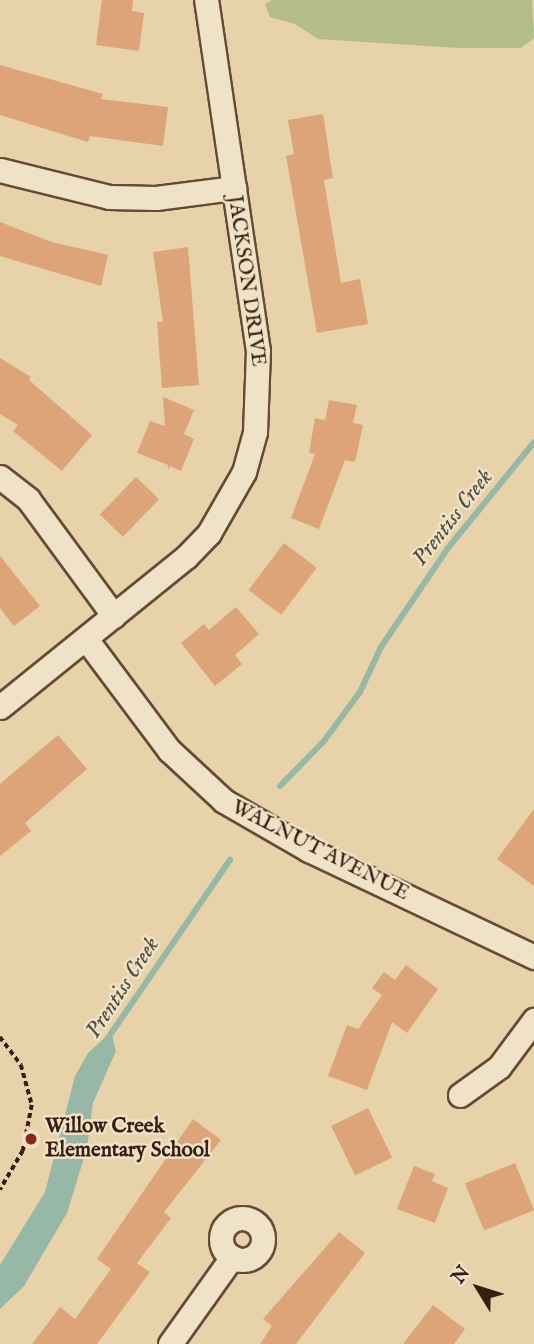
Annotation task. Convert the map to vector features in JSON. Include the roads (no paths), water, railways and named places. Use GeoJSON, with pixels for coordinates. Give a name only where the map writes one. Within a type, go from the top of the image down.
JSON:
{"type":"FeatureCollection","features":[{"type":"Feature","properties":{"kind":"street","name":"JACKSON DRIVE"},"geometry":{"type":"LineString","coordinates":[[0,707],[114,616],[209,533],[230,502],[247,459],[259,394],[258,351],[206,0]]}},
{"type":"Feature","properties":{"kind":"street"},"geometry":{"type":"LineString","coordinates":[[0,170],[110,197],[156,198],[234,188]]}},
{"type":"Feature","properties":{"kind":"street"},"geometry":{"type":"LineString","coordinates":[[0,477],[29,499],[114,616]]}},
{"type":"Feature","properties":{"kind":"street","name":"WALNUT AVENUE"},"geometry":{"type":"LineString","coordinates":[[86,639],[169,750],[223,801],[309,850],[534,957]]}},
{"type":"Feature","properties":{"kind":"street"},"geometry":{"type":"LineString","coordinates":[[460,1095],[499,1067],[534,1020]]}},
{"type":"Feature","properties":{"kind":"street"},"geometry":{"type":"LineString","coordinates":[[170,1344],[232,1257]]}},
{"type":"Feature","properties":{"kind":"waterway","name":"Prentiss Creek"},"geometry":{"type":"LineString","coordinates":[[280,786],[324,741],[360,692],[381,647],[448,548],[534,442]]}},
{"type":"Feature","properties":{"kind":"waterway","name":"Prentiss Creek"},"geometry":{"type":"LineString","coordinates":[[108,1038],[230,860]]}},
{"type":"Feature","properties":{"kind":"place","name":"Willow Creek Elementary School"},"geometry":{"type":"Point","coordinates":[31,1139]}}]}
